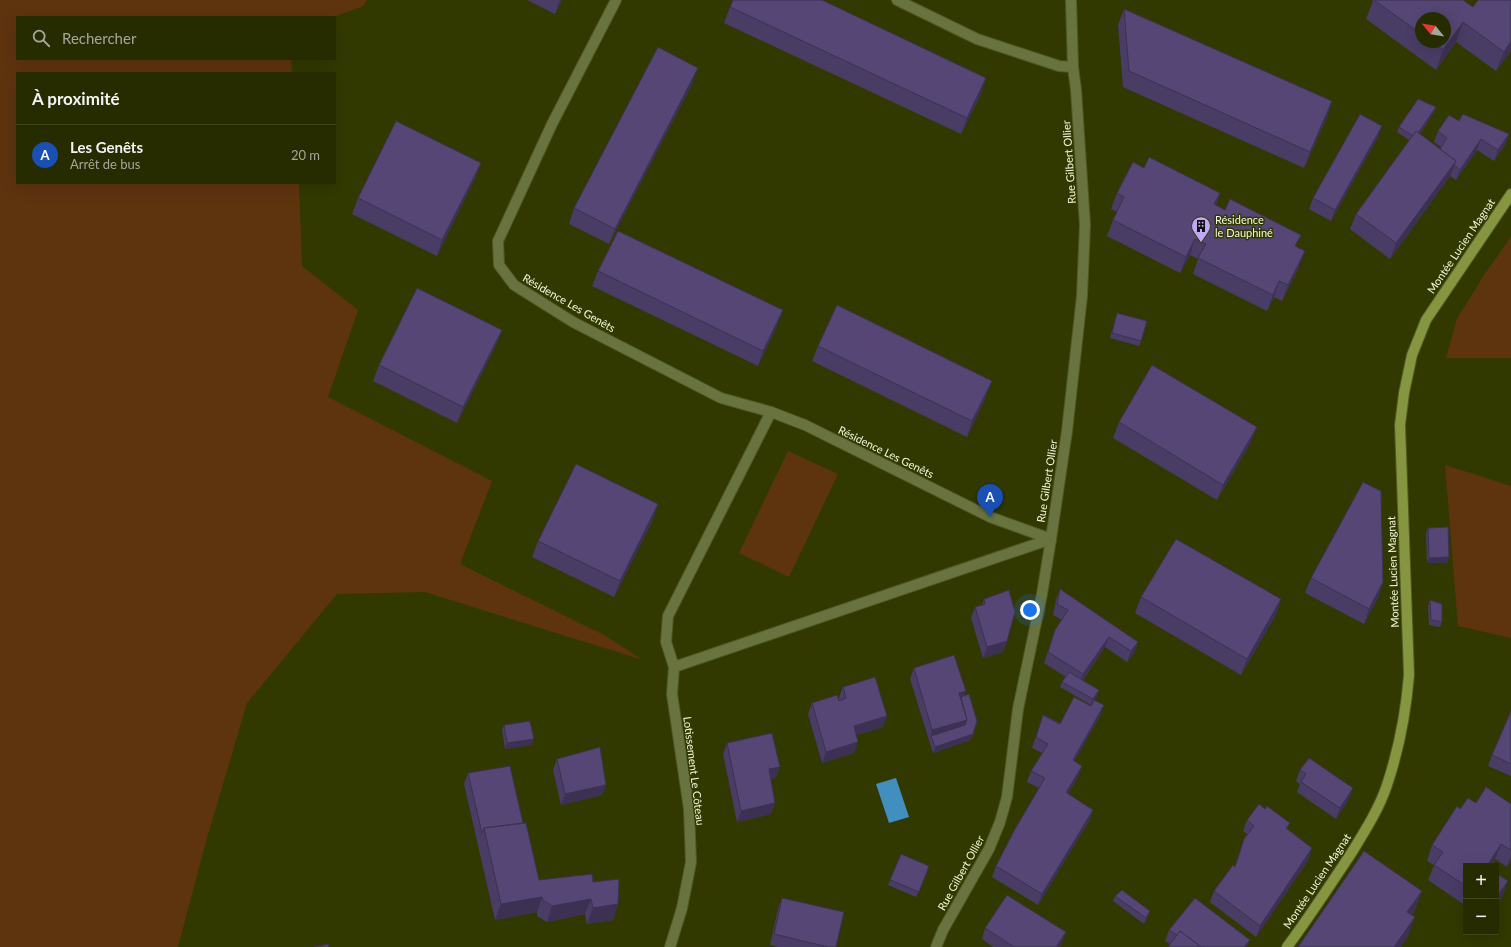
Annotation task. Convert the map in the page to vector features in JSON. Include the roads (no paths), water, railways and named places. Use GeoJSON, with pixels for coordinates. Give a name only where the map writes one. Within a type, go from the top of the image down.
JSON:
{"type":"FeatureCollection","features":[{"type":"Feature","properties":{"kind":"main road","name":"Montée Lucien Magnat"},"geometry":{"type":"LineString","coordinates":[[1287,947],[1332,884],[1369,824],[1387,786],[1399,741],[1406,704],[1409,675],[1400,425],[1404,393],[1412,355],[1426,320],[1511,194]]}},
{"type":"Feature","properties":{"kind":"street","name":"Résidence Les Genêts"},"geometry":{"type":"LineString","coordinates":[[616,0],[552,124],[498,241],[499,265],[514,285],[573,322],[721,398],[771,412],[805,425],[990,517],[1051,538]]}},
{"type":"Feature","properties":{"kind":"street"},"geometry":{"type":"LineString","coordinates":[[897,0],[977,39],[1059,66],[1073,67]]}},
{"type":"Feature","properties":{"kind":"street","name":"Rue Gilbert Ollier"},"geometry":{"type":"LineString","coordinates":[[936,947],[943,930],[989,849],[1000,822],[1007,797],[1018,709],[1042,594],[1067,431],[1082,288],[1085,225],[1076,90],[1073,67],[1071,0]]}},
{"type":"Feature","properties":{"kind":"street"},"geometry":{"type":"LineString","coordinates":[[771,412],[668,616],[666,642],[674,667],[1051,538]]}},
{"type":"Feature","properties":{"kind":"street","name":"Lotissement Le Côteau"},"geometry":{"type":"LineString","coordinates":[[670,947],[682,908],[691,862],[689,809],[672,694],[674,667]]}},
{"type":"Feature","properties":{"kind":"water"},"geometry":{"type":"Polygon","coordinates":[[[896,778],[909,817],[889,823],[876,784],[896,778]]]}},
{"type":"Feature","properties":{"kind":"place","name":"Résidence le Dauphiné"},"geometry":{"type":"Point","coordinates":[1201,243]}},
{"type":"Feature","properties":{"kind":"place","name":"Les Genêts"},"geometry":{"type":"Point","coordinates":[990,517]}}]}
